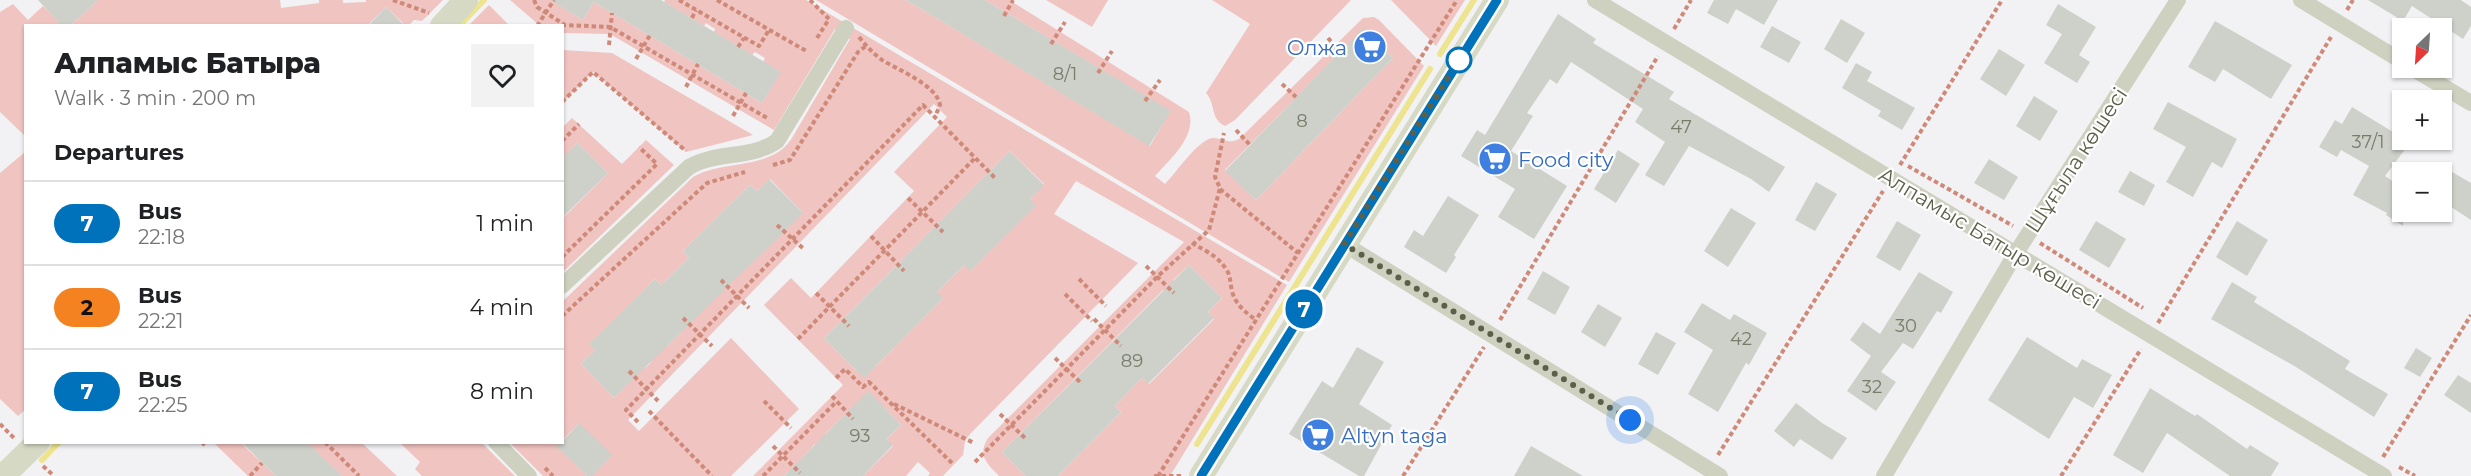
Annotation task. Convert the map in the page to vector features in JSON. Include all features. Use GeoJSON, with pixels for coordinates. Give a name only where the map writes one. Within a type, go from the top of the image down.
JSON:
{"type":"FeatureCollection","features":[{"type":"Feature","properties":{"kind":"main road"},"geometry":{"type":"LineString","coordinates":[[436,20],[466,0]]}},
{"type":"Feature","properties":{"kind":"main road"},"geometry":{"type":"LineString","coordinates":[[1201,476],[1497,0]]}},
{"type":"Feature","properties":{"kind":"main road"},"geometry":{"type":"LineString","coordinates":[[3,476],[36,444]]}},
{"type":"Feature","properties":{"kind":"street","name":"Алпамыс Батыр көшесі"},"geometry":{"type":"LineString","coordinates":[[1595,0],[2380,473]]}},
{"type":"Feature","properties":{"kind":"street","name":"Шұғыла көшесі"},"geometry":{"type":"LineString","coordinates":[[1884,476],[2016,253],[2178,0]]}},
{"type":"Feature","properties":{"kind":"street"},"geometry":{"type":"LineString","coordinates":[[2301,0],[2392,55]]}},
{"type":"Feature","properties":{"kind":"street"},"geometry":{"type":"LineString","coordinates":[[564,284],[689,167],[703,161],[768,147],[777,141],[846,28]]}},
{"type":"Feature","properties":{"kind":"street"},"geometry":{"type":"LineString","coordinates":[[2429,78],[2471,103]]}},
{"type":"Feature","properties":{"kind":"street"},"geometry":{"type":"LineString","coordinates":[[1344,244],[1715,473]]}},
{"type":"Feature","properties":{"kind":"street"},"geometry":{"type":"LineString","coordinates":[[498,444],[529,476]]}},
{"type":"Feature","properties":{"kind":"path"},"geometry":{"type":"LineString","coordinates":[[393,0],[436,20]]}},
{"type":"Feature","properties":{"kind":"path"},"geometry":{"type":"LineString","coordinates":[[534,0],[537,7],[562,24]]}},
{"type":"Feature","properties":{"kind":"path"},"geometry":{"type":"LineString","coordinates":[[538,24],[554,0]]}},
{"type":"Feature","properties":{"kind":"path"},"geometry":{"type":"LineString","coordinates":[[679,0],[759,46],[769,30]]}},
{"type":"Feature","properties":{"kind":"path"},"geometry":{"type":"LineString","coordinates":[[717,0],[808,52]]}},
{"type":"Feature","properties":{"kind":"path"},"geometry":{"type":"LineString","coordinates":[[810,0],[829,19],[857,35],[883,60],[935,93],[940,105],[935,117]]}},
{"type":"Feature","properties":{"kind":"path"},"geometry":{"type":"LineString","coordinates":[[1004,16],[1013,0]]}},
{"type":"Feature","properties":{"kind":"path"},"geometry":{"type":"LineString","coordinates":[[1157,476],[1457,0]]}},
{"type":"Feature","properties":{"kind":"path"},"geometry":{"type":"LineString","coordinates":[[1403,476],[1492,334],[1691,0]]}},
{"type":"Feature","properties":{"kind":"path"},"geometry":{"type":"LineString","coordinates":[[1715,473],[1891,178],[2002,0]]}},
{"type":"Feature","properties":{"kind":"path"},"geometry":{"type":"LineString","coordinates":[[2061,476],[2151,334],[2353,0]]}},
{"type":"Feature","properties":{"kind":"path"},"geometry":{"type":"LineString","coordinates":[[692,18],[696,10]]}},
{"type":"Feature","properties":{"kind":"path"},"geometry":{"type":"LineString","coordinates":[[609,45],[612,13]]}},
{"type":"Feature","properties":{"kind":"path"},"geometry":{"type":"LineString","coordinates":[[803,62],[829,19]]}},
{"type":"Feature","properties":{"kind":"path"},"geometry":{"type":"LineString","coordinates":[[1051,44],[1065,22]]}},
{"type":"Feature","properties":{"kind":"path"},"geometry":{"type":"LineString","coordinates":[[564,25],[610,27],[769,119]]}},
{"type":"Feature","properties":{"kind":"path"},"geometry":{"type":"LineString","coordinates":[[636,58],[650,35]]}},
{"type":"Feature","properties":{"kind":"path"},"geometry":{"type":"LineString","coordinates":[[738,47],[744,38]]}},
{"type":"Feature","properties":{"kind":"path"},"geometry":{"type":"LineString","coordinates":[[1328,38],[1340,52]]}},
{"type":"Feature","properties":{"kind":"path"},"geometry":{"type":"LineString","coordinates":[[769,166],[790,160],[858,52],[866,46]]}},
{"type":"Feature","properties":{"kind":"path"},"geometry":{"type":"LineString","coordinates":[[1098,73],[1112,51]]}},
{"type":"Feature","properties":{"kind":"path"},"geometry":{"type":"LineString","coordinates":[[686,87],[698,64]]}},
{"type":"Feature","properties":{"kind":"path"},"geometry":{"type":"LineString","coordinates":[[564,100],[593,72],[686,152],[698,149]]}},
{"type":"Feature","properties":{"kind":"path"},"geometry":{"type":"LineString","coordinates":[[1145,101],[1160,80]]}},
{"type":"Feature","properties":{"kind":"path"},"geometry":{"type":"LineString","coordinates":[[1282,84],[1296,97]]}},
{"type":"Feature","properties":{"kind":"path"},"geometry":{"type":"LineString","coordinates":[[733,116],[746,93]]}},
{"type":"Feature","properties":{"kind":"path"},"geometry":{"type":"LineString","coordinates":[[638,422],[626,410],[923,105],[996,179]]}},
{"type":"Feature","properties":{"kind":"path"},"geometry":{"type":"LineString","coordinates":[[765,125],[774,110]]}},
{"type":"Feature","properties":{"kind":"path"},"geometry":{"type":"LineString","coordinates":[[564,139],[579,124]]}},
{"type":"Feature","properties":{"kind":"path"},"geometry":{"type":"LineString","coordinates":[[1236,130],[1250,146]]}},
{"type":"Feature","properties":{"kind":"path"},"geometry":{"type":"LineString","coordinates":[[1224,133],[1215,177],[1220,188],[1298,253]]}},
{"type":"Feature","properties":{"kind":"path"},"geometry":{"type":"LineString","coordinates":[[564,255],[657,164],[639,147]]}},
{"type":"Feature","properties":{"kind":"path"},"geometry":{"type":"LineString","coordinates":[[798,339],[975,158]]}},
{"type":"Feature","properties":{"kind":"path"},"geometry":{"type":"LineString","coordinates":[[564,314],[707,183],[749,171]]}},
{"type":"Feature","properties":{"kind":"path"},"geometry":{"type":"LineString","coordinates":[[975,462],[1158,276],[1209,230],[1220,188]]}},
{"type":"Feature","properties":{"kind":"path"},"geometry":{"type":"LineString","coordinates":[[908,198],[943,232]]}},
{"type":"Feature","properties":{"kind":"path"},"geometry":{"type":"LineString","coordinates":[[777,225],[805,250]]}},
{"type":"Feature","properties":{"kind":"path"},"geometry":{"type":"LineString","coordinates":[[871,236],[904,271]]}},
{"type":"Feature","properties":{"kind":"path"},"geometry":{"type":"LineString","coordinates":[[1192,243],[1216,257],[1225,266],[1230,276],[1232,294],[1244,311],[1256,320]]}},
{"type":"Feature","properties":{"kind":"path"},"geometry":{"type":"LineString","coordinates":[[1146,266],[1174,292]]}},
{"type":"Feature","properties":{"kind":"path"},"geometry":{"type":"LineString","coordinates":[[1079,279],[1106,306]]}},
{"type":"Feature","properties":{"kind":"path"},"geometry":{"type":"LineString","coordinates":[[721,280],[749,308]]}},
{"type":"Feature","properties":{"kind":"path"},"geometry":{"type":"LineString","coordinates":[[816,293],[849,326]]}},
{"type":"Feature","properties":{"kind":"path"},"geometry":{"type":"LineString","coordinates":[[1065,294],[1121,346]]}},
{"type":"Feature","properties":{"kind":"path"},"geometry":{"type":"LineString","coordinates":[[2380,473],[2471,315]]}},
{"type":"Feature","properties":{"kind":"path"},"geometry":{"type":"LineString","coordinates":[[683,318],[711,346]]}},
{"type":"Feature","properties":{"kind":"path"},"geometry":{"type":"LineString","coordinates":[[1055,358],[1082,384]]}},
{"type":"Feature","properties":{"kind":"path"},"geometry":{"type":"LineString","coordinates":[[836,378],[845,369],[863,387],[868,382],[954,465]]}},
{"type":"Feature","properties":{"kind":"path"},"geometry":{"type":"LineString","coordinates":[[629,370],[658,401]]}},
{"type":"Feature","properties":{"kind":"path"},"geometry":{"type":"LineString","coordinates":[[832,396],[853,419]]}},
{"type":"Feature","properties":{"kind":"path"},"geometry":{"type":"LineString","coordinates":[[764,401],[790,428]]}},
{"type":"Feature","properties":{"kind":"path"},"geometry":{"type":"LineString","coordinates":[[763,476],[836,402]]}},
{"type":"Feature","properties":{"kind":"path"},"geometry":{"type":"LineString","coordinates":[[890,402],[974,443]]}},
{"type":"Feature","properties":{"kind":"path"},"geometry":{"type":"LineString","coordinates":[[649,411],[712,476]]}},
{"type":"Feature","properties":{"kind":"path"},"geometry":{"type":"LineString","coordinates":[[1000,414],[1027,440]]}},
{"type":"Feature","properties":{"kind":"path"},"geometry":{"type":"LineString","coordinates":[[327,444],[359,476]]}},
{"type":"Feature","properties":{"kind":"path"},"geometry":{"type":"LineString","coordinates":[[773,446],[800,473]]}},
{"type":"Feature","properties":{"kind":"path"},"geometry":{"type":"LineString","coordinates":[[250,476],[262,463]]}},
{"type":"Feature","properties":{"kind":"path"},"geometry":{"type":"LineString","coordinates":[[1157,476],[1181,476]]}},
{"type":"Feature","properties":{"kind":"shaded area"},"geometry":{"type":"Polygon","coordinates":[[[98,0],[280,0],[281,8],[319,3],[319,0],[343,0],[343,3],[366,2],[366,0],[443,0],[422,21],[414,20],[410,24],[402,24],[386,7],[369,24],[72,24],[98,0]]]}},
{"type":"Feature","properties":{"kind":"shaded area"},"geometry":{"type":"Polygon","coordinates":[[[510,0],[560,0],[557,4],[583,20],[594,2],[762,103],[780,72],[763,62],[765,58],[755,52],[752,55],[714,32],[715,29],[706,23],[704,26],[664,2],[665,0],[806,0],[1287,285],[1170,476],[1058,476],[1121,412],[1115,406],[1142,378],[1149,384],[1214,319],[1208,312],[1222,298],[1189,265],[1173,280],[1179,287],[1170,297],[1163,290],[1002,452],[1026,476],[999,476],[987,463],[983,454],[988,438],[1184,242],[1076,181],[1054,214],[1138,263],[970,434],[965,441],[963,455],[943,476],[928,476],[930,473],[918,462],[906,476],[863,476],[893,446],[887,439],[901,425],[868,392],[826,433],[822,451],[815,444],[801,459],[792,476],[788,472],[784,476],[753,476],[843,385],[764,305],[791,278],[811,298],[914,191],[894,172],[947,117],[934,104],[628,420],[639,431],[731,338],[799,409],[731,476],[592,476],[579,423],[564,439],[564,300],[693,177],[719,168],[760,160],[783,148],[792,138],[850,39],[835,29],[774,130],[610,34],[564,33],[564,24],[538,24],[510,0]],[[1010,151],[824,338],[857,371],[876,366],[942,299],[937,292],[964,265],[971,270],[1035,205],[1030,199],[1044,184],[1010,151]],[[770,179],[757,191],[750,185],[683,251],[689,258],[661,285],[655,279],[590,344],[595,350],[581,364],[614,398],[629,383],[623,376],[649,365],[661,339],[667,346],[802,212],[770,179]]]}},
{"type":"Feature","properties":{"kind":"shaded area"},"geometry":{"type":"Polygon","coordinates":[[[816,0],[906,0],[1150,146],[1170,111],[985,0],[1009,0],[1189,112],[1189,130],[1186,138],[1181,147],[1155,176],[1165,184],[1206,140],[1212,138],[1228,141],[1239,139],[1363,18],[1374,17],[1424,66],[1289,282],[816,0]],[[1363,29],[1225,170],[1256,200],[1393,58],[1363,29]]]}},
{"type":"Feature","properties":{"kind":"shaded area"},"geometry":{"type":"Polygon","coordinates":[[[1046,0],[1108,0],[1092,27],[1046,0]]]}},
{"type":"Feature","properties":{"kind":"shaded area"},"geometry":{"type":"Polygon","coordinates":[[[1212,0],[1351,0],[1235,120],[1225,126],[1217,119],[1206,93],[1250,24],[1212,0]]]}},
{"type":"Feature","properties":{"kind":"shaded area"},"geometry":{"type":"Polygon","coordinates":[[[1391,0],[1465,0],[1436,46],[1391,0]]]}},
{"type":"Feature","properties":{"kind":"shaded area"},"geometry":{"type":"Polygon","coordinates":[[[13,4],[28,20],[43,6],[61,24],[24,24],[24,135],[0,112],[0,12],[13,4]]]}},
{"type":"Feature","properties":{"kind":"shaded area"},"geometry":{"type":"Polygon","coordinates":[[[489,5],[508,24],[470,24],[489,5]]]}},
{"type":"Feature","properties":{"kind":"shaded area"},"geometry":{"type":"Polygon","coordinates":[[[564,50],[612,53],[753,135],[686,152],[593,72],[564,101],[564,50]]]}},
{"type":"Feature","properties":{"kind":"shaded area"},"geometry":{"type":"Polygon","coordinates":[[[572,118],[622,164],[646,140],[674,165],[564,271],[564,217],[608,173],[577,143],[564,157],[564,126],[572,118]]]}},
{"type":"Feature","properties":{"kind":"shaded area"},"geometry":{"type":"Polygon","coordinates":[[[24,153],[24,411],[18,416],[0,399],[0,173],[24,153]]]}},
{"type":"Feature","properties":{"kind":"shaded area"},"geometry":{"type":"Polygon","coordinates":[[[215,444],[242,444],[276,476],[248,476],[215,444]]]}},
{"type":"Feature","properties":{"kind":"shaded area"},"geometry":{"type":"Polygon","coordinates":[[[308,444],[363,444],[397,476],[342,476],[308,444]]]}},
{"type":"Feature","properties":{"kind":"shaded area"},"geometry":{"type":"Polygon","coordinates":[[[401,444],[483,444],[515,476],[422,476],[415,469],[420,462],[401,444]]]}},
{"type":"Feature","properties":{"kind":"shaded area"},"geometry":{"type":"Polygon","coordinates":[[[511,444],[559,444],[557,446],[587,476],[543,476],[511,444]]]}},
{"type":"Feature","properties":{"kind":"building"},"geometry":{"type":"Polygon","coordinates":[[[38,0],[98,0],[72,24],[60,24],[38,0]]]}},
{"type":"Feature","properties":{"kind":"building"},"geometry":{"type":"Polygon","coordinates":[[[550,0],[661,0],[781,72],[762,103],[594,2],[583,20],[550,0]]]}},
{"type":"Feature","properties":{"kind":"building"},"geometry":{"type":"Polygon","coordinates":[[[906,0],[985,0],[1171,111],[1149,146],[906,0]]]}},
{"type":"Feature","properties":{"kind":"building"},"geometry":{"type":"Polygon","coordinates":[[[1714,0],[1778,0],[1764,25],[1736,9],[1728,24],[1707,13],[1714,0]]]}},
{"type":"Feature","properties":{"kind":"building"},"geometry":{"type":"Polygon","coordinates":[[[2368,0],[2461,0],[2471,7],[2471,26],[2463,39],[2452,32],[2452,18],[2431,18],[2412,6],[2405,18],[2398,18],[2368,0]]]}},
{"type":"Feature","properties":{"kind":"building"},"geometry":{"type":"Polygon","coordinates":[[[2058,4],[2096,27],[2079,55],[2090,62],[2077,83],[2044,63],[2062,34],[2046,25],[2058,4]]]}},
{"type":"Feature","properties":{"kind":"building"},"geometry":{"type":"Polygon","coordinates":[[[386,7],[403,24],[370,24],[386,7]]]}},
{"type":"Feature","properties":{"kind":"building"},"geometry":{"type":"Polygon","coordinates":[[[1558,14],[1596,39],[1593,43],[1674,92],[1669,99],[1785,167],[1769,192],[1751,179],[1689,146],[1664,186],[1645,175],[1665,142],[1635,122],[1643,109],[1571,62],[1557,84],[1550,79],[1527,113],[1533,116],[1511,151],[1567,186],[1534,239],[1498,217],[1515,189],[1461,156],[1477,130],[1485,135],[1558,14]]]}},
{"type":"Feature","properties":{"kind":"building"},"geometry":{"type":"Polygon","coordinates":[[[1841,19],[1865,33],[1847,63],[1824,49],[1841,19]]]}},
{"type":"Feature","properties":{"kind":"building"},"geometry":{"type":"Polygon","coordinates":[[[2215,21],[2292,65],[2271,99],[2223,69],[2215,82],[2188,67],[2215,21]]]}},
{"type":"Feature","properties":{"kind":"building"},"geometry":{"type":"Polygon","coordinates":[[[1772,26],[1801,42],[1789,63],[1760,47],[1772,26]]]}},
{"type":"Feature","properties":{"kind":"building"},"geometry":{"type":"Polygon","coordinates":[[[1363,28],[1393,58],[1256,200],[1225,171],[1363,28]]]}},
{"type":"Feature","properties":{"kind":"building"},"geometry":{"type":"Polygon","coordinates":[[[1999,49],[2025,65],[2006,96],[1980,79],[1999,49]]]}},
{"type":"Feature","properties":{"kind":"building"},"geometry":{"type":"Polygon","coordinates":[[[1856,63],[1872,72],[1867,81],[1915,108],[1902,130],[1878,116],[1881,111],[1842,88],[1856,63]]]}},
{"type":"Feature","properties":{"kind":"building"},"geometry":{"type":"Polygon","coordinates":[[[2034,96],[2058,111],[2040,141],[2016,126],[2034,96]]]}},
{"type":"Feature","properties":{"kind":"building"},"geometry":{"type":"Polygon","coordinates":[[[2168,102],[2237,139],[2222,168],[2212,162],[2193,197],[2166,182],[2186,147],[2153,129],[2168,102]]]}},
{"type":"Feature","properties":{"kind":"building"},"geometry":{"type":"Polygon","coordinates":[[[2352,107],[2392,131],[2392,150],[2404,150],[2396,162],[2392,162],[2392,167],[2385,176],[2392,181],[2392,219],[2386,215],[2387,213],[2353,195],[2369,166],[2341,150],[2337,157],[2319,147],[2335,120],[2342,124],[2352,107]]]}},
{"type":"Feature","properties":{"kind":"building"},"geometry":{"type":"Polygon","coordinates":[[[577,143],[608,173],[564,216],[564,156],[577,143]]]}},
{"type":"Feature","properties":{"kind":"building"},"geometry":{"type":"Polygon","coordinates":[[[1618,150],[1640,164],[1616,203],[1594,189],[1618,150]]]}},
{"type":"Feature","properties":{"kind":"building"},"geometry":{"type":"Polygon","coordinates":[[[1010,151],[1044,185],[1030,199],[1036,205],[970,271],[964,265],[937,292],[943,298],[864,378],[824,338],[1010,151]]]}},
{"type":"Feature","properties":{"kind":"building"},"geometry":{"type":"Polygon","coordinates":[[[1989,159],[2018,177],[2004,200],[1974,183],[1989,159]]]}},
{"type":"Feature","properties":{"kind":"building"},"geometry":{"type":"Polygon","coordinates":[[[2130,171],[2155,185],[2144,206],[2118,192],[2130,171]]]}},
{"type":"Feature","properties":{"kind":"building"},"geometry":{"type":"Polygon","coordinates":[[[2452,172],[2471,183],[2471,220],[2452,208],[2452,172]]]}},
{"type":"Feature","properties":{"kind":"building"},"geometry":{"type":"Polygon","coordinates":[[[769,179],[803,213],[614,398],[581,364],[595,350],[589,344],[655,279],[661,285],[689,258],[683,251],[750,185],[757,191],[769,179]]]}},
{"type":"Feature","properties":{"kind":"building"},"geometry":{"type":"Polygon","coordinates":[[[1816,182],[1837,194],[1815,231],[1795,220],[1816,182]]]}},
{"type":"Feature","properties":{"kind":"building"},"geometry":{"type":"Polygon","coordinates":[[[1448,196],[1479,215],[1454,255],[1456,257],[1446,273],[1404,247],[1414,230],[1423,236],[1448,196]]]}},
{"type":"Feature","properties":{"kind":"building"},"geometry":{"type":"Polygon","coordinates":[[[1731,208],[1756,223],[1728,267],[1704,251],[1731,208]]]}},
{"type":"Feature","properties":{"kind":"building"},"geometry":{"type":"Polygon","coordinates":[[[1897,221],[1921,235],[1900,271],[1876,257],[1897,221]]]}},
{"type":"Feature","properties":{"kind":"building"},"geometry":{"type":"Polygon","coordinates":[[[2096,221],[2126,239],[2109,268],[2079,250],[2096,221]]]}},
{"type":"Feature","properties":{"kind":"building"},"geometry":{"type":"Polygon","coordinates":[[[2237,221],[2268,240],[2247,276],[2216,257],[2237,221]]]}},
{"type":"Feature","properties":{"kind":"building"},"geometry":{"type":"Polygon","coordinates":[[[1189,265],[1222,298],[1208,312],[1214,318],[1148,384],[1142,378],[1115,406],[1121,412],[1058,476],[1026,476],[1002,452],[1189,265]]]}},
{"type":"Feature","properties":{"kind":"building"},"geometry":{"type":"Polygon","coordinates":[[[1543,271],[1570,287],[1555,315],[1527,299],[1543,271]]]}},
{"type":"Feature","properties":{"kind":"building"},"geometry":{"type":"Polygon","coordinates":[[[1919,272],[1953,292],[1941,313],[1937,311],[1913,349],[1903,343],[1881,372],[1896,382],[1876,411],[1847,391],[1871,356],[1850,340],[1863,322],[1880,334],[1919,272]]]}},
{"type":"Feature","properties":{"kind":"building"},"geometry":{"type":"Polygon","coordinates":[[[2232,282],[2257,297],[2254,302],[2350,361],[2345,369],[2388,394],[2374,417],[2296,367],[2211,319],[2232,282]]]}},
{"type":"Feature","properties":{"kind":"building"},"geometry":{"type":"Polygon","coordinates":[[[1702,303],[1730,320],[1734,314],[1767,333],[1749,365],[1746,363],[1718,412],[1688,394],[1713,350],[1684,332],[1702,303]]]}},
{"type":"Feature","properties":{"kind":"building"},"geometry":{"type":"Polygon","coordinates":[[[1598,304],[1622,318],[1605,347],[1581,332],[1598,304]]]}},
{"type":"Feature","properties":{"kind":"building"},"geometry":{"type":"Polygon","coordinates":[[[1656,332],[1676,343],[1658,375],[1638,364],[1656,332]]]}},
{"type":"Feature","properties":{"kind":"building"},"geometry":{"type":"Polygon","coordinates":[[[2027,337],[2077,368],[2082,359],[2112,375],[2093,408],[2074,397],[2049,439],[1988,400],[2027,337]]]}},
{"type":"Feature","properties":{"kind":"building"},"geometry":{"type":"Polygon","coordinates":[[[1357,347],[1384,362],[1359,404],[1392,425],[1364,476],[1359,476],[1289,434],[1322,381],[1333,388],[1357,347]]]}},
{"type":"Feature","properties":{"kind":"building"},"geometry":{"type":"Polygon","coordinates":[[[2416,348],[2432,358],[2420,377],[2404,368],[2416,348]]]}},
{"type":"Feature","properties":{"kind":"building"},"geometry":{"type":"Polygon","coordinates":[[[2458,375],[2471,383],[2471,413],[2444,395],[2458,375]]]}},
{"type":"Feature","properties":{"kind":"building"},"geometry":{"type":"Polygon","coordinates":[[[2150,388],[2195,416],[2197,414],[2247,449],[2250,445],[2279,463],[2271,476],[2230,476],[2167,433],[2143,473],[2113,455],[2150,388]]]}},
{"type":"Feature","properties":{"kind":"building"},"geometry":{"type":"Polygon","coordinates":[[[868,391],[901,425],[887,439],[893,445],[863,476],[784,476],[868,391]]]}},
{"type":"Feature","properties":{"kind":"building"},"geometry":{"type":"Polygon","coordinates":[[[1796,403],[1847,438],[1832,460],[1800,439],[1794,447],[1774,431],[1796,403]]]}},
{"type":"Feature","properties":{"kind":"building"},"geometry":{"type":"Polygon","coordinates":[[[579,423],[612,455],[592,476],[587,476],[556,446],[564,444],[564,440],[579,423]]]}},
{"type":"Feature","properties":{"kind":"building"},"geometry":{"type":"Polygon","coordinates":[[[243,444],[309,444],[342,476],[276,476],[243,444]]]}},
{"type":"Feature","properties":{"kind":"building"},"geometry":{"type":"Polygon","coordinates":[[[1531,446],[1583,476],[1514,476],[1531,446]]]}},
{"type":"Feature","properties":{"kind":"waterway"},"geometry":{"type":"LineString","coordinates":[[461,24],[484,0]]}},
{"type":"Feature","properties":{"kind":"waterway"},"geometry":{"type":"LineString","coordinates":[[1440,54],[1474,0]]}},
{"type":"Feature","properties":{"kind":"waterway"},"geometry":{"type":"LineString","coordinates":[[1197,444],[1430,69]]}},
{"type":"Feature","properties":{"kind":"waterway"},"geometry":{"type":"LineString","coordinates":[[42,460],[57,444]]}},
{"type":"Feature","properties":{"kind":"bus line","name":"7"},"geometry":{"type":"LineString","coordinates":[[1201,476],[1497,0]]}},
{"type":"Feature","properties":{"kind":"place","name":"Олжа"},"geometry":{"type":"Point","coordinates":[1370,47]}},
{"type":"Feature","properties":{"kind":"place","name":"Food city"},"geometry":{"type":"Point","coordinates":[1495,159]}},
{"type":"Feature","properties":{"kind":"place","name":"Altyn taga"},"geometry":{"type":"Point","coordinates":[1318,435]}},
{"type":"Feature","properties":{"kind":"route"},"geometry":{"type":"LineString","coordinates":[[1459,60],[1344,244],[1630,420]]}}]}
